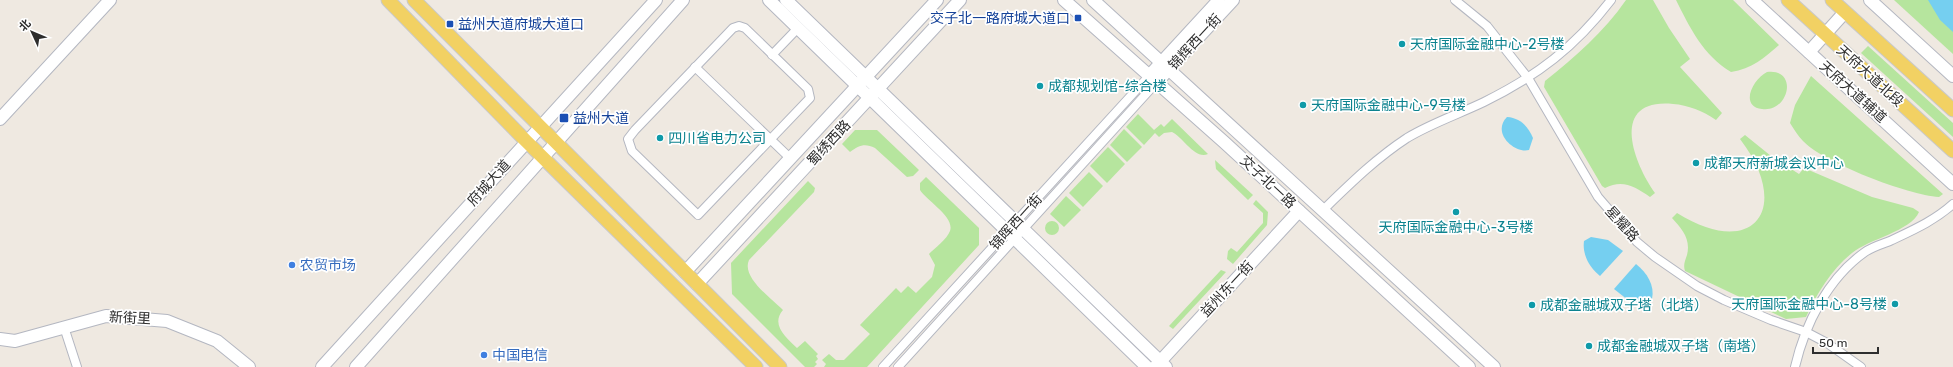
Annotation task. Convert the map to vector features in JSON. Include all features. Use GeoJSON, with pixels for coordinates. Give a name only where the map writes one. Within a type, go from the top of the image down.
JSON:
{"type":"FeatureCollection","features":[{"type":"Feature","properties":{"kind":"main road"},"geometry":{"type":"LineString","coordinates":[[388,0],[526,141],[756,367]]}},
{"type":"Feature","properties":{"kind":"main road"},"geometry":{"type":"LineString","coordinates":[[414,0],[780,367]]}},
{"type":"Feature","properties":{"kind":"main road","name":"天府大道北段"},"geometry":{"type":"LineString","coordinates":[[1788,0],[1953,151]]}},
{"type":"Feature","properties":{"kind":"main road"},"geometry":{"type":"LineString","coordinates":[[1832,0],[1953,110]]}},
{"type":"Feature","properties":{"kind":"street"},"geometry":{"type":"LineString","coordinates":[[0,119],[110,0]]}},
{"type":"Feature","properties":{"kind":"street","name":"府城大道"},"geometry":{"type":"LineString","coordinates":[[322,367],[526,141],[656,0]]}},
{"type":"Feature","properties":{"kind":"street","name":"府城大道"},"geometry":{"type":"LineString","coordinates":[[356,367],[542,156],[683,0]]}},
{"type":"Feature","properties":{"kind":"street"},"geometry":{"type":"LineString","coordinates":[[769,0],[1146,367]]}},
{"type":"Feature","properties":{"kind":"street"},"geometry":{"type":"LineString","coordinates":[[786,0],[1020,226],[1160,365]]}},
{"type":"Feature","properties":{"kind":"street","name":"蜀绣西路"},"geometry":{"type":"LineString","coordinates":[[685,272],[937,0]]}},
{"type":"Feature","properties":{"kind":"street","name":"蜀绣西路"},"geometry":{"type":"LineString","coordinates":[[697,284],[879,90],[960,0]]}},
{"type":"Feature","properties":{"kind":"street","name":"交子北一路"},"geometry":{"type":"LineString","coordinates":[[1064,0],[1152,80],[1224,142],[1469,367]]}},
{"type":"Feature","properties":{"kind":"street","name":"交子北一路"},"geometry":{"type":"LineString","coordinates":[[1093,0],[1166,65],[1322,211],[1494,367]]}},
{"type":"Feature","properties":{"kind":"street","name":"锦辉西一街"},"geometry":{"type":"LineString","coordinates":[[1166,65],[1219,0]]}},
{"type":"Feature","properties":{"kind":"street","name":"锦辉西一街"},"geometry":{"type":"LineString","coordinates":[[1152,80],[1233,0]]}},
{"type":"Feature","properties":{"kind":"street","name":"星耀路"},"geometry":{"type":"LineString","coordinates":[[1455,0],[1487,26],[1528,78],[1598,197],[1637,242],[1655,257],[1697,286],[1724,300],[1771,320],[1806,332],[1827,343],[1861,367]]}},
{"type":"Feature","properties":{"kind":"street"},"geometry":{"type":"LineString","coordinates":[[1322,211],[1373,163],[1408,138],[1451,115],[1483,102],[1528,78],[1547,65],[1581,36],[1611,0]]}},
{"type":"Feature","properties":{"kind":"street","name":"天府大道辅道"},"geometry":{"type":"LineString","coordinates":[[1752,0],[1953,184]]}},
{"type":"Feature","properties":{"kind":"street"},"geometry":{"type":"LineString","coordinates":[[1870,0],[1953,76]]}},
{"type":"Feature","properties":{"kind":"street"},"geometry":{"type":"LineString","coordinates":[[1808,52],[1845,12]]}},
{"type":"Feature","properties":{"kind":"street"},"geometry":{"type":"LineString","coordinates":[[739,26],[745,28],[808,89],[810,98],[698,216],[632,151],[628,139],[695,67],[733,28],[739,26]]}},
{"type":"Feature","properties":{"kind":"street"},"geometry":{"type":"LineString","coordinates":[[772,55],[798,28]]}},
{"type":"Feature","properties":{"kind":"street"},"geometry":{"type":"LineString","coordinates":[[695,67],[791,158]]}},
{"type":"Feature","properties":{"kind":"street","name":"锦晖西一街"},"geometry":{"type":"LineString","coordinates":[[898,367],[1011,236],[1152,80]]}},
{"type":"Feature","properties":{"kind":"street","name":"锦晖西一街"},"geometry":{"type":"LineString","coordinates":[[883,367],[1011,236],[1152,80]]}},
{"type":"Feature","properties":{"kind":"street"},"geometry":{"type":"LineString","coordinates":[[1795,367],[1800,347],[1821,300],[1844,271],[1866,252],[1933,220],[1953,204]]}},
{"type":"Feature","properties":{"kind":"street","name":"益州东一街"},"geometry":{"type":"LineString","coordinates":[[1160,365],[1299,211]]}},
{"type":"Feature","properties":{"kind":"street","name":"新街里"},"geometry":{"type":"LineString","coordinates":[[0,339],[15,341],[106,316],[167,321],[217,341],[249,367]]}},
{"type":"Feature","properties":{"kind":"street"},"geometry":{"type":"LineString","coordinates":[[64,327],[77,367]]}},
{"type":"Feature","properties":{"kind":"green space"},"geometry":{"type":"Polygon","coordinates":[[[1626,0],[1653,0],[1669,28],[1690,59],[1680,67],[1722,113],[1716,120],[1695,109],[1673,104],[1653,105],[1640,111],[1633,121],[1632,135],[1634,150],[1647,180],[1655,193],[1650,197],[1629,185],[1618,184],[1605,188],[1602,186],[1544,87],[1545,81],[1599,33],[1626,0]]]}},
{"type":"Feature","properties":{"kind":"green space"},"geometry":{"type":"Polygon","coordinates":[[[1676,0],[1733,0],[1779,45],[1751,66],[1731,72],[1713,58],[1698,40],[1676,0]]]}},
{"type":"Feature","properties":{"kind":"green space"},"geometry":{"type":"Polygon","coordinates":[[[1894,0],[1953,0],[1953,54],[1894,0]]]}},
{"type":"Feature","properties":{"kind":"green space"},"geometry":{"type":"Polygon","coordinates":[[[1868,46],[1953,123],[1953,137],[1861,53],[1868,46]]]}},
{"type":"Feature","properties":{"kind":"green space"},"geometry":{"type":"Polygon","coordinates":[[[1767,72],[1777,73],[1784,77],[1787,83],[1787,90],[1784,98],[1779,104],[1771,108],[1762,109],[1755,107],[1751,103],[1750,98],[1753,86],[1762,75],[1767,72]]]}},
{"type":"Feature","properties":{"kind":"green space"},"geometry":{"type":"Polygon","coordinates":[[[1811,76],[1943,194],[1939,197],[1925,195],[1888,184],[1847,168],[1829,159],[1803,141],[1790,123],[1795,105],[1811,76]]]}},
{"type":"Feature","properties":{"kind":"green space"},"geometry":{"type":"Polygon","coordinates":[[[1138,114],[1154,130],[1161,124],[1164,127],[1172,119],[1208,154],[1198,154],[1172,132],[1164,133],[1159,137],[1155,133],[1144,145],[1126,127],[1138,114]]]}},
{"type":"Feature","properties":{"kind":"green space"},"geometry":{"type":"Polygon","coordinates":[[[1124,129],[1142,147],[1127,162],[1110,145],[1124,129]]]}},
{"type":"Feature","properties":{"kind":"green space"},"geometry":{"type":"Polygon","coordinates":[[[855,130],[877,130],[919,170],[913,176],[907,177],[875,148],[865,145],[859,146],[850,152],[842,144],[855,130]]]}},
{"type":"Feature","properties":{"kind":"green space"},"geometry":{"type":"Polygon","coordinates":[[[1745,135],[1771,156],[1799,174],[1804,168],[1872,197],[1913,208],[1919,212],[1915,219],[1899,230],[1859,248],[1845,259],[1826,282],[1806,317],[1786,319],[1685,271],[1684,265],[1688,244],[1682,230],[1672,218],[1677,213],[1704,226],[1727,231],[1745,229],[1757,220],[1764,205],[1763,186],[1756,164],[1740,139],[1745,135]]]}},
{"type":"Feature","properties":{"kind":"green space"},"geometry":{"type":"Polygon","coordinates":[[[1108,147],[1125,164],[1107,183],[1090,166],[1108,147]]]}},
{"type":"Feature","properties":{"kind":"green space"},"geometry":{"type":"Polygon","coordinates":[[[1215,160],[1253,195],[1248,200],[1216,169],[1215,160]]]}},
{"type":"Feature","properties":{"kind":"green space"},"geometry":{"type":"Polygon","coordinates":[[[1089,172],[1103,186],[1083,207],[1069,193],[1089,172]]]}},
{"type":"Feature","properties":{"kind":"green space"},"geometry":{"type":"Polygon","coordinates":[[[926,177],[979,228],[979,245],[867,367],[824,367],[826,364],[822,360],[829,354],[836,360],[844,360],[870,334],[860,325],[896,288],[901,293],[908,286],[916,293],[932,277],[935,265],[929,254],[946,237],[950,231],[950,226],[948,220],[940,209],[920,190],[920,183],[926,177]]]}},
{"type":"Feature","properties":{"kind":"green space"},"geometry":{"type":"Polygon","coordinates":[[[808,181],[815,188],[814,192],[749,260],[748,267],[749,273],[753,280],[765,294],[783,310],[778,321],[781,331],[785,336],[797,348],[805,341],[818,354],[816,356],[818,359],[815,362],[817,364],[814,367],[805,367],[732,294],[731,263],[808,181]]]}},
{"type":"Feature","properties":{"kind":"green space"},"geometry":{"type":"Polygon","coordinates":[[[1066,196],[1081,210],[1064,227],[1050,214],[1066,196]]]}},
{"type":"Feature","properties":{"kind":"green space"},"geometry":{"type":"Polygon","coordinates":[[[1256,200],[1268,212],[1267,225],[1233,264],[1227,259],[1228,251],[1231,248],[1237,252],[1263,223],[1263,213],[1253,204],[1256,200]]]}},
{"type":"Feature","properties":{"kind":"green space"},"geometry":{"type":"Polygon","coordinates":[[[1052,221],[1057,223],[1059,228],[1057,233],[1052,235],[1047,233],[1045,228],[1047,223],[1052,221]]]}},
{"type":"Feature","properties":{"kind":"green space"},"geometry":{"type":"Polygon","coordinates":[[[1221,270],[1226,272],[1173,329],[1169,326],[1221,270]]]}},
{"type":"Feature","properties":{"kind":"water"},"geometry":{"type":"Polygon","coordinates":[[[1928,0],[1953,0],[1953,32],[1940,20],[1928,0]]]}},
{"type":"Feature","properties":{"kind":"water"},"geometry":{"type":"Polygon","coordinates":[[[1507,117],[1520,121],[1529,130],[1533,138],[1529,150],[1517,149],[1512,146],[1503,136],[1503,123],[1507,117]]]}},
{"type":"Feature","properties":{"kind":"water"},"geometry":{"type":"Polygon","coordinates":[[[1591,237],[1608,240],[1623,251],[1600,276],[1590,265],[1584,251],[1584,241],[1591,237]]]}},
{"type":"Feature","properties":{"kind":"water"},"geometry":{"type":"Polygon","coordinates":[[[1636,264],[1647,275],[1651,284],[1653,294],[1652,299],[1645,304],[1628,300],[1614,289],[1636,264]]]}},
{"type":"Feature","properties":{"kind":"place","name":"交子北一路府城大道口"},"geometry":{"type":"Point","coordinates":[1078,18]}},
{"type":"Feature","properties":{"kind":"place","name":"益州大道府城大道口"},"geometry":{"type":"Point","coordinates":[450,24]}},
{"type":"Feature","properties":{"kind":"place","name":"天府国际金融中心-2号楼"},"geometry":{"type":"Point","coordinates":[1402,44]}},
{"type":"Feature","properties":{"kind":"place","name":"成都规划馆-综合楼"},"geometry":{"type":"Point","coordinates":[1040,86]}},
{"type":"Feature","properties":{"kind":"place","name":"天府国际金融中心-9号楼"},"geometry":{"type":"Point","coordinates":[1303,105]}},
{"type":"Feature","properties":{"kind":"place","name":"益州大道"},"geometry":{"type":"Point","coordinates":[564,118]}},
{"type":"Feature","properties":{"kind":"place","name":"四川省电力公司"},"geometry":{"type":"Point","coordinates":[660,138]}},
{"type":"Feature","properties":{"kind":"place","name":"成都天府新城会议中心"},"geometry":{"type":"Point","coordinates":[1696,163]}},
{"type":"Feature","properties":{"kind":"place","name":"天府国际金融中心-3号楼"},"geometry":{"type":"Point","coordinates":[1456,212]}},
{"type":"Feature","properties":{"kind":"place","name":"农贸市场"},"geometry":{"type":"Point","coordinates":[292,265]}},
{"type":"Feature","properties":{"kind":"place","name":"天府国际金融中心-8号楼"},"geometry":{"type":"Point","coordinates":[1895,304]}},
{"type":"Feature","properties":{"kind":"place","name":"成都金融城双子塔（北塔）"},"geometry":{"type":"Point","coordinates":[1532,305]}},
{"type":"Feature","properties":{"kind":"place","name":"成都金融城双子塔（南塔）"},"geometry":{"type":"Point","coordinates":[1589,346]}},
{"type":"Feature","properties":{"kind":"place","name":"中国电信"},"geometry":{"type":"Point","coordinates":[484,355]}}]}
